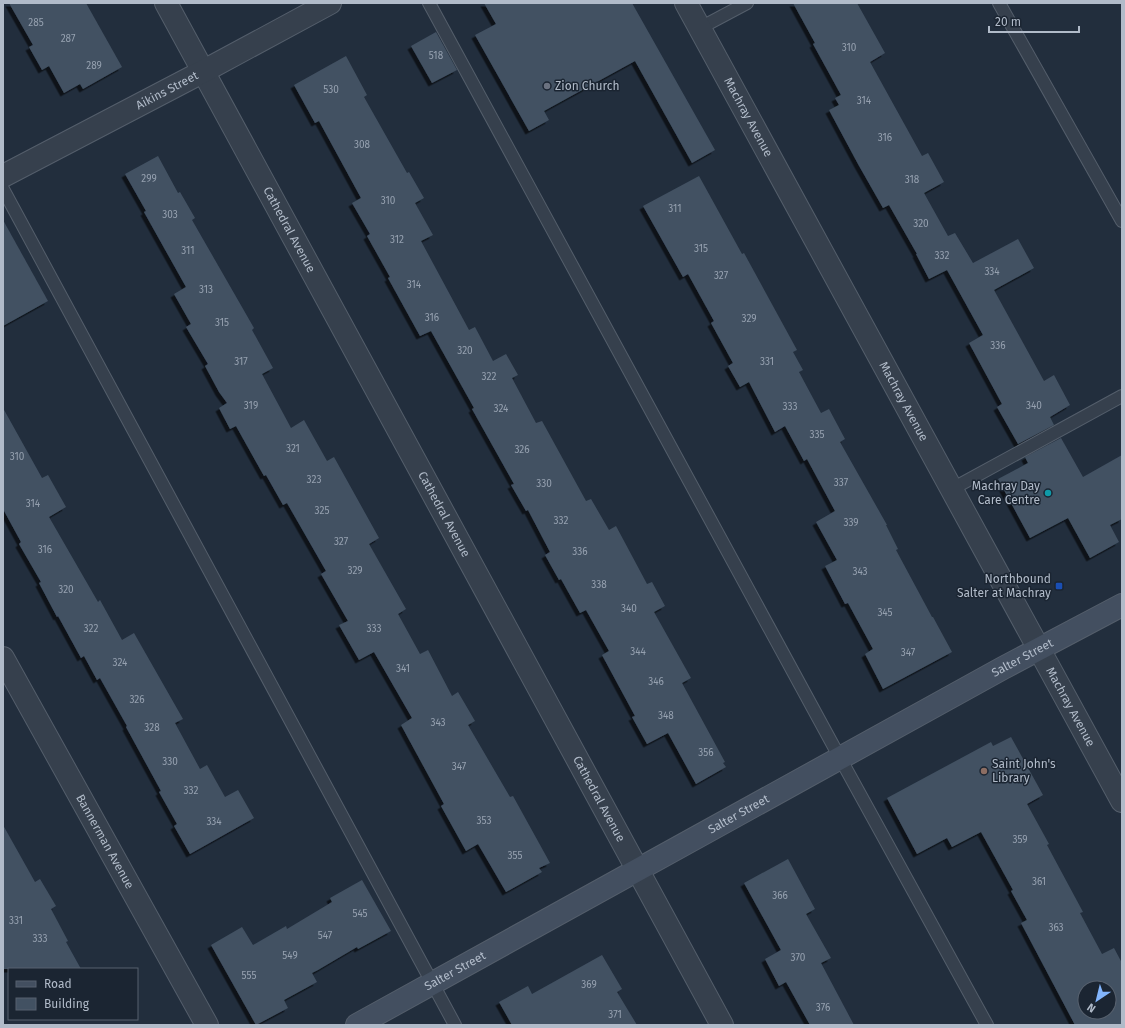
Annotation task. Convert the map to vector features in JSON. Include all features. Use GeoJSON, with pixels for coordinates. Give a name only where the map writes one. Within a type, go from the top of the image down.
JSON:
{"type":"FeatureCollection","features":[{"type":"Feature","properties":{"kind":"main road","name":"Salter Street"},"geometry":{"type":"LineString","coordinates":[[356,1025],[840,758],[1122,605]]}},
{"type":"Feature","properties":{"kind":"street","name":"Cathedral Avenue"},"geometry":{"type":"LineString","coordinates":[[166,3],[722,1025]]}},
{"type":"Feature","properties":{"kind":"street","name":"Aikins Street"},"geometry":{"type":"LineString","coordinates":[[3,176],[330,3]]}},
{"type":"Feature","properties":{"kind":"street","name":"Machray Avenue"},"geometry":{"type":"LineString","coordinates":[[686,3],[1122,800]]}},
{"type":"Feature","properties":{"kind":"street","name":"Bannerman Avenue"},"geometry":{"type":"LineString","coordinates":[[3,658],[207,1025]]}},
{"type":"Feature","properties":{"kind":"lane"},"geometry":{"type":"LineString","coordinates":[[430,3],[840,758],[987,1025]]}},
{"type":"Feature","properties":{"kind":"lane"},"geometry":{"type":"LineString","coordinates":[[700,28],[747,3]]}},
{"type":"Feature","properties":{"kind":"lane"},"geometry":{"type":"LineString","coordinates":[[999,3],[1122,221]]}},
{"type":"Feature","properties":{"kind":"lane"},"geometry":{"type":"LineString","coordinates":[[3,189],[455,1025]]}},
{"type":"Feature","properties":{"kind":"lane"},"geometry":{"type":"LineString","coordinates":[[952,489],[1122,396]]}},
{"type":"Feature","properties":{"kind":"building"},"geometry":{"type":"Polygon","coordinates":[[[9,3],[86,3],[122,67],[83,89],[80,84],[64,93],[49,66],[42,70],[29,47],[33,45],[9,3]]]}},
{"type":"Feature","properties":{"kind":"building","name":"Zion Church"},"geometry":{"type":"Polygon","coordinates":[[[484,3],[632,3],[715,150],[692,163],[635,61],[544,111],[549,120],[529,131],[475,35],[496,24],[484,3]]]}},
{"type":"Feature","properties":{"kind":"building"},"geometry":{"type":"Polygon","coordinates":[[[793,3],[857,3],[885,53],[870,62],[922,156],[928,153],[944,182],[924,193],[948,236],[955,233],[973,263],[1018,239],[1034,268],[994,290],[1044,381],[1054,375],[1070,405],[1050,417],[1054,425],[1018,444],[997,407],[1002,404],[969,343],[983,335],[947,270],[929,279],[917,254],[889,205],[883,208],[829,110],[839,105],[835,98],[841,95],[813,44],[815,43],[793,3]]]}},
{"type":"Feature","properties":{"kind":"building"},"geometry":{"type":"Polygon","coordinates":[[[436,32],[457,70],[432,83],[411,46],[436,32]]]}},
{"type":"Feature","properties":{"kind":"building"},"geometry":{"type":"Polygon","coordinates":[[[346,56],[367,95],[364,97],[407,173],[409,172],[424,198],[415,203],[433,235],[421,241],[469,330],[475,327],[493,361],[506,354],[518,375],[512,378],[536,423],[542,421],[586,501],[591,499],[609,530],[616,526],[647,584],[652,582],[665,606],[654,612],[691,678],[682,683],[725,762],[723,763],[726,767],[696,784],[668,733],[647,744],[632,717],[635,716],[602,655],[609,651],[586,610],[580,613],[561,579],[559,580],[545,555],[550,552],[528,510],[526,511],[511,485],[514,484],[431,331],[420,336],[388,278],[390,277],[367,236],[370,234],[352,203],[361,198],[319,121],[315,123],[294,85],[346,56]]]}},
{"type":"Feature","properties":{"kind":"building"},"geometry":{"type":"Polygon","coordinates":[[[158,156],[178,193],[180,192],[195,218],[192,220],[254,328],[252,330],[273,368],[262,374],[291,428],[304,420],[327,461],[334,457],[379,538],[369,544],[406,609],[398,614],[420,654],[428,650],[452,696],[458,692],[475,721],[468,725],[510,797],[513,796],[550,863],[539,868],[542,872],[506,892],[478,844],[466,851],[441,806],[444,804],[401,725],[412,718],[374,652],[359,660],[339,625],[348,621],[321,574],[326,571],[287,503],[283,505],[266,475],[264,476],[236,426],[230,429],[219,408],[227,403],[219,392],[205,366],[208,364],[186,327],[191,324],[174,294],[186,287],[144,212],[146,211],[125,174],[158,156]]]}},
{"type":"Feature","properties":{"kind":"building"},"geometry":{"type":"Polygon","coordinates":[[[699,176],[742,254],[744,253],[797,350],[793,352],[803,370],[799,372],[821,413],[829,409],[845,439],[840,442],[887,525],[898,549],[896,550],[952,652],[883,689],[865,654],[873,649],[848,603],[845,604],[825,566],[837,560],[816,522],[835,511],[807,459],[804,461],[785,426],[775,432],[749,382],[740,387],[728,366],[733,363],[711,323],[714,321],[688,274],[683,277],[643,206],[699,176]]]}},
{"type":"Feature","properties":{"kind":"building"},"geometry":{"type":"Polygon","coordinates":[[[3,220],[48,301],[3,326],[3,220]]]}},
{"type":"Feature","properties":{"kind":"building"},"geometry":{"type":"Polygon","coordinates":[[[3,408],[42,478],[48,475],[66,507],[49,517],[98,602],[100,600],[122,640],[134,633],[183,719],[175,723],[200,769],[207,765],[225,797],[238,790],[254,818],[190,854],[174,826],[177,824],[159,792],[161,791],[126,727],[127,726],[100,678],[97,680],[84,656],[81,658],[58,616],[57,617],[39,583],[41,582],[19,544],[21,542],[3,509],[3,408]]]}},
{"type":"Feature","properties":{"kind":"building","name":"Machray Day Care Centre"},"geometry":{"type":"Polygon","coordinates":[[[1061,438],[1083,477],[1122,455],[1122,519],[1110,525],[1119,542],[1090,558],[1068,518],[1030,538],[998,479],[1028,463],[1025,457],[1061,438]]]}},
{"type":"Feature","properties":{"kind":"building"},"geometry":{"type":"Polygon","coordinates":[[[1011,737],[1043,795],[1027,804],[1083,912],[1080,913],[1102,954],[1114,948],[1122,963],[1122,1025],[1075,1025],[1021,923],[1027,920],[1011,891],[1013,890],[981,832],[952,847],[947,838],[917,854],[887,798],[991,742],[993,746],[1011,737]]]}},
{"type":"Feature","properties":{"kind":"building"},"geometry":{"type":"Polygon","coordinates":[[[3,825],[35,882],[40,879],[56,906],[51,909],[68,941],[66,942],[80,968],[3,969],[3,825]]]}},
{"type":"Feature","properties":{"kind":"building"},"geometry":{"type":"Polygon","coordinates":[[[788,859],[815,909],[806,914],[831,958],[821,963],[854,1025],[810,1025],[786,982],[779,986],[765,959],[781,950],[744,883],[788,859]]]}},
{"type":"Feature","properties":{"kind":"building"},"geometry":{"type":"Polygon","coordinates":[[[362,880],[391,931],[358,949],[357,947],[312,973],[317,982],[284,1000],[288,1008],[256,1025],[211,945],[242,927],[253,945],[286,926],[287,929],[332,902],[330,898],[362,880]]]}},
{"type":"Feature","properties":{"kind":"building"},"geometry":{"type":"Polygon","coordinates":[[[602,955],[622,989],[617,992],[637,1025],[512,1025],[499,1002],[528,986],[532,994],[602,955]]]}},
{"type":"Feature","properties":{"kind":"place","name":"Zion Church"},"geometry":{"type":"Point","coordinates":[547,86]}},
{"type":"Feature","properties":{"kind":"place","name":"Machray Day Care Centre"},"geometry":{"type":"Point","coordinates":[1048,493]}},
{"type":"Feature","properties":{"kind":"place","name":"Northbound Salter at Machray"},"geometry":{"type":"Point","coordinates":[1059,586]}},
{"type":"Feature","properties":{"kind":"place","name":"Saint John's Library"},"geometry":{"type":"Point","coordinates":[984,771]}}]}
